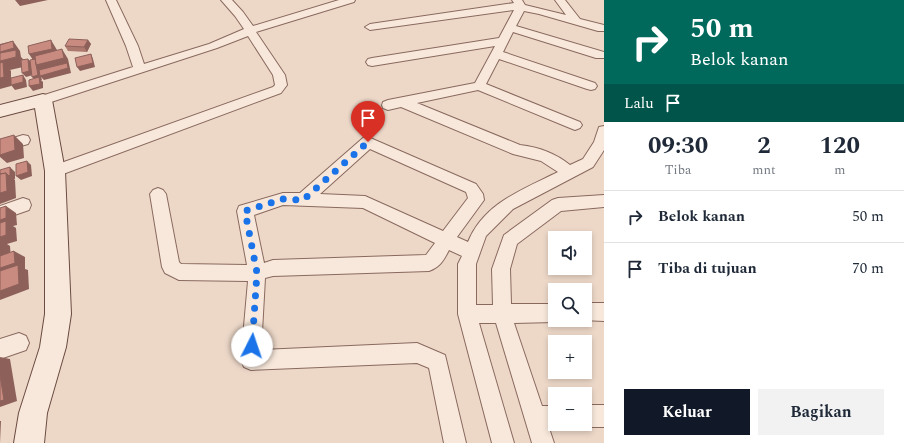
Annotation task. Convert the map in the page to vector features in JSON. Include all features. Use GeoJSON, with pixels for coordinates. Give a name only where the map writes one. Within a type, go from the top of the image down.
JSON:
{"type":"FeatureCollection","features":[{"type":"Feature","properties":{"kind":"street"},"geometry":{"type":"LineString","coordinates":[[111,0],[132,46],[140,69]]}},
{"type":"Feature","properties":{"kind":"street"},"geometry":{"type":"LineString","coordinates":[[54,171],[176,128],[277,90],[281,87],[282,83],[279,75],[239,14],[226,0]]}},
{"type":"Feature","properties":{"kind":"street"},"geometry":{"type":"LineString","coordinates":[[0,111],[43,100],[213,46],[249,31],[350,0]]}},
{"type":"Feature","properties":{"kind":"street"},"geometry":{"type":"LineString","coordinates":[[560,0],[576,21]]}},
{"type":"Feature","properties":{"kind":"street"},"geometry":{"type":"LineString","coordinates":[[479,86],[510,28],[519,3]]}},
{"type":"Feature","properties":{"kind":"street"},"geometry":{"type":"LineString","coordinates":[[370,27],[511,6],[519,3],[598,28],[604,28]]}},
{"type":"Feature","properties":{"kind":"street"},"geometry":{"type":"LineString","coordinates":[[510,28],[600,55]]}},
{"type":"Feature","properties":{"kind":"street"},"geometry":{"type":"LineString","coordinates":[[372,62],[503,41]]}},
{"type":"Feature","properties":{"kind":"street"},"geometry":{"type":"LineString","coordinates":[[496,54],[591,86]]}},
{"type":"Feature","properties":{"kind":"street"},"geometry":{"type":"LineString","coordinates":[[563,176],[527,159],[518,150],[394,103],[479,86],[575,125]]}},
{"type":"Feature","properties":{"kind":"street"},"geometry":{"type":"LineString","coordinates":[[29,443],[33,414],[42,387],[52,347],[58,314],[54,171],[43,100]]}},
{"type":"Feature","properties":{"kind":"street"},"geometry":{"type":"LineString","coordinates":[[503,443],[467,314],[467,264],[480,232],[508,204],[588,163],[601,143],[604,131]]}},
{"type":"Feature","properties":{"kind":"street"},"geometry":{"type":"LineString","coordinates":[[0,147],[23,140]]}},
{"type":"Feature","properties":{"kind":"street"},"geometry":{"type":"LineString","coordinates":[[158,194],[171,267],[179,272],[257,273],[273,268],[429,263],[436,259],[445,240],[464,213],[476,200],[476,194],[471,188],[368,142],[303,200]]}},
{"type":"Feature","properties":{"kind":"street"},"geometry":{"type":"LineString","coordinates":[[455,443],[438,362],[417,353],[251,360],[257,273],[245,211],[283,199],[365,202],[471,252]]}},
{"type":"Feature","properties":{"kind":"street"},"geometry":{"type":"LineString","coordinates":[[543,443],[545,417],[502,313],[500,269],[510,240],[558,205],[604,202]]}},
{"type":"Feature","properties":{"kind":"street"},"geometry":{"type":"LineString","coordinates":[[0,213],[23,206]]}},
{"type":"Feature","properties":{"kind":"street"},"geometry":{"type":"LineString","coordinates":[[592,312],[604,312]]}},
{"type":"Feature","properties":{"kind":"street"},"geometry":{"type":"LineString","coordinates":[[467,314],[548,313]]}},
{"type":"Feature","properties":{"kind":"street"},"geometry":{"type":"LineString","coordinates":[[0,349],[19,343]]}},
{"type":"Feature","properties":{"kind":"street"},"geometry":{"type":"LineString","coordinates":[[592,416],[604,416]]}},
{"type":"Feature","properties":{"kind":"building"},"geometry":{"type":"Polygon","coordinates":[[[69,39],[88,40],[84,47],[65,46],[69,39]]]}},
{"type":"Feature","properties":{"kind":"building"},"geometry":{"type":"Polygon","coordinates":[[[51,40],[52,49],[29,54],[28,46],[51,40]]]}},
{"type":"Feature","properties":{"kind":"building"},"geometry":{"type":"Polygon","coordinates":[[[13,41],[14,48],[0,52],[0,45],[13,41]]]}},
{"type":"Feature","properties":{"kind":"building"},"geometry":{"type":"Polygon","coordinates":[[[62,49],[64,58],[36,65],[35,56],[62,49]]]}},
{"type":"Feature","properties":{"kind":"building"},"geometry":{"type":"Polygon","coordinates":[[[16,50],[16,57],[0,61],[0,53],[16,50]]]}},
{"type":"Feature","properties":{"kind":"building"},"geometry":{"type":"Polygon","coordinates":[[[91,54],[93,63],[77,67],[75,58],[91,54]]]}},
{"type":"Feature","properties":{"kind":"building"},"geometry":{"type":"Polygon","coordinates":[[[28,59],[29,71],[22,73],[21,60],[28,59]]]}},
{"type":"Feature","properties":{"kind":"building"},"geometry":{"type":"Polygon","coordinates":[[[35,59],[38,75],[32,77],[30,60],[35,59]]]}},
{"type":"Feature","properties":{"kind":"building"},"geometry":{"type":"Polygon","coordinates":[[[3,62],[4,77],[0,78],[0,63],[3,62]]]}},
{"type":"Feature","properties":{"kind":"building"},"geometry":{"type":"Polygon","coordinates":[[[67,63],[68,68],[40,76],[39,70],[67,63]]]}},
{"type":"Feature","properties":{"kind":"building"},"geometry":{"type":"Polygon","coordinates":[[[23,75],[23,82],[11,85],[11,78],[23,75]]]}},
{"type":"Feature","properties":{"kind":"building"},"geometry":{"type":"Polygon","coordinates":[[[39,77],[40,84],[29,86],[29,80],[39,77]]]}},
{"type":"Feature","properties":{"kind":"building"},"geometry":{"type":"Polygon","coordinates":[[[14,135],[15,150],[0,155],[0,139],[14,135]]]}},
{"type":"Feature","properties":{"kind":"building"},"geometry":{"type":"Polygon","coordinates":[[[27,161],[28,172],[16,176],[16,164],[27,161]]]}},
{"type":"Feature","properties":{"kind":"building"},"geometry":{"type":"Polygon","coordinates":[[[10,167],[9,176],[6,173],[0,174],[0,170],[10,167]]]}},
{"type":"Feature","properties":{"kind":"building"},"geometry":{"type":"Polygon","coordinates":[[[6,173],[7,191],[0,193],[0,174],[6,173]]]}},
{"type":"Feature","properties":{"kind":"building"},"geometry":{"type":"Polygon","coordinates":[[[6,206],[6,218],[0,220],[0,208],[6,206]]]}},
{"type":"Feature","properties":{"kind":"building"},"geometry":{"type":"Polygon","coordinates":[[[6,221],[6,235],[0,237],[0,223],[6,221]]]}},
{"type":"Feature","properties":{"kind":"building"},"geometry":{"type":"Polygon","coordinates":[[[14,251],[15,263],[0,268],[0,256],[14,251]]]}},
{"type":"Feature","properties":{"kind":"building"},"geometry":{"type":"Polygon","coordinates":[[[18,265],[19,284],[0,291],[0,271],[18,265]]]}},
{"type":"Feature","properties":{"kind":"building"},"geometry":{"type":"Polygon","coordinates":[[[0,375],[4,400],[0,401],[0,375]]]}},
{"type":"Feature","properties":{"kind":"route"},"geometry":{"type":"LineString","coordinates":[[252,346],[257,273],[245,211],[283,199],[303,200],[368,142]]}}]}
